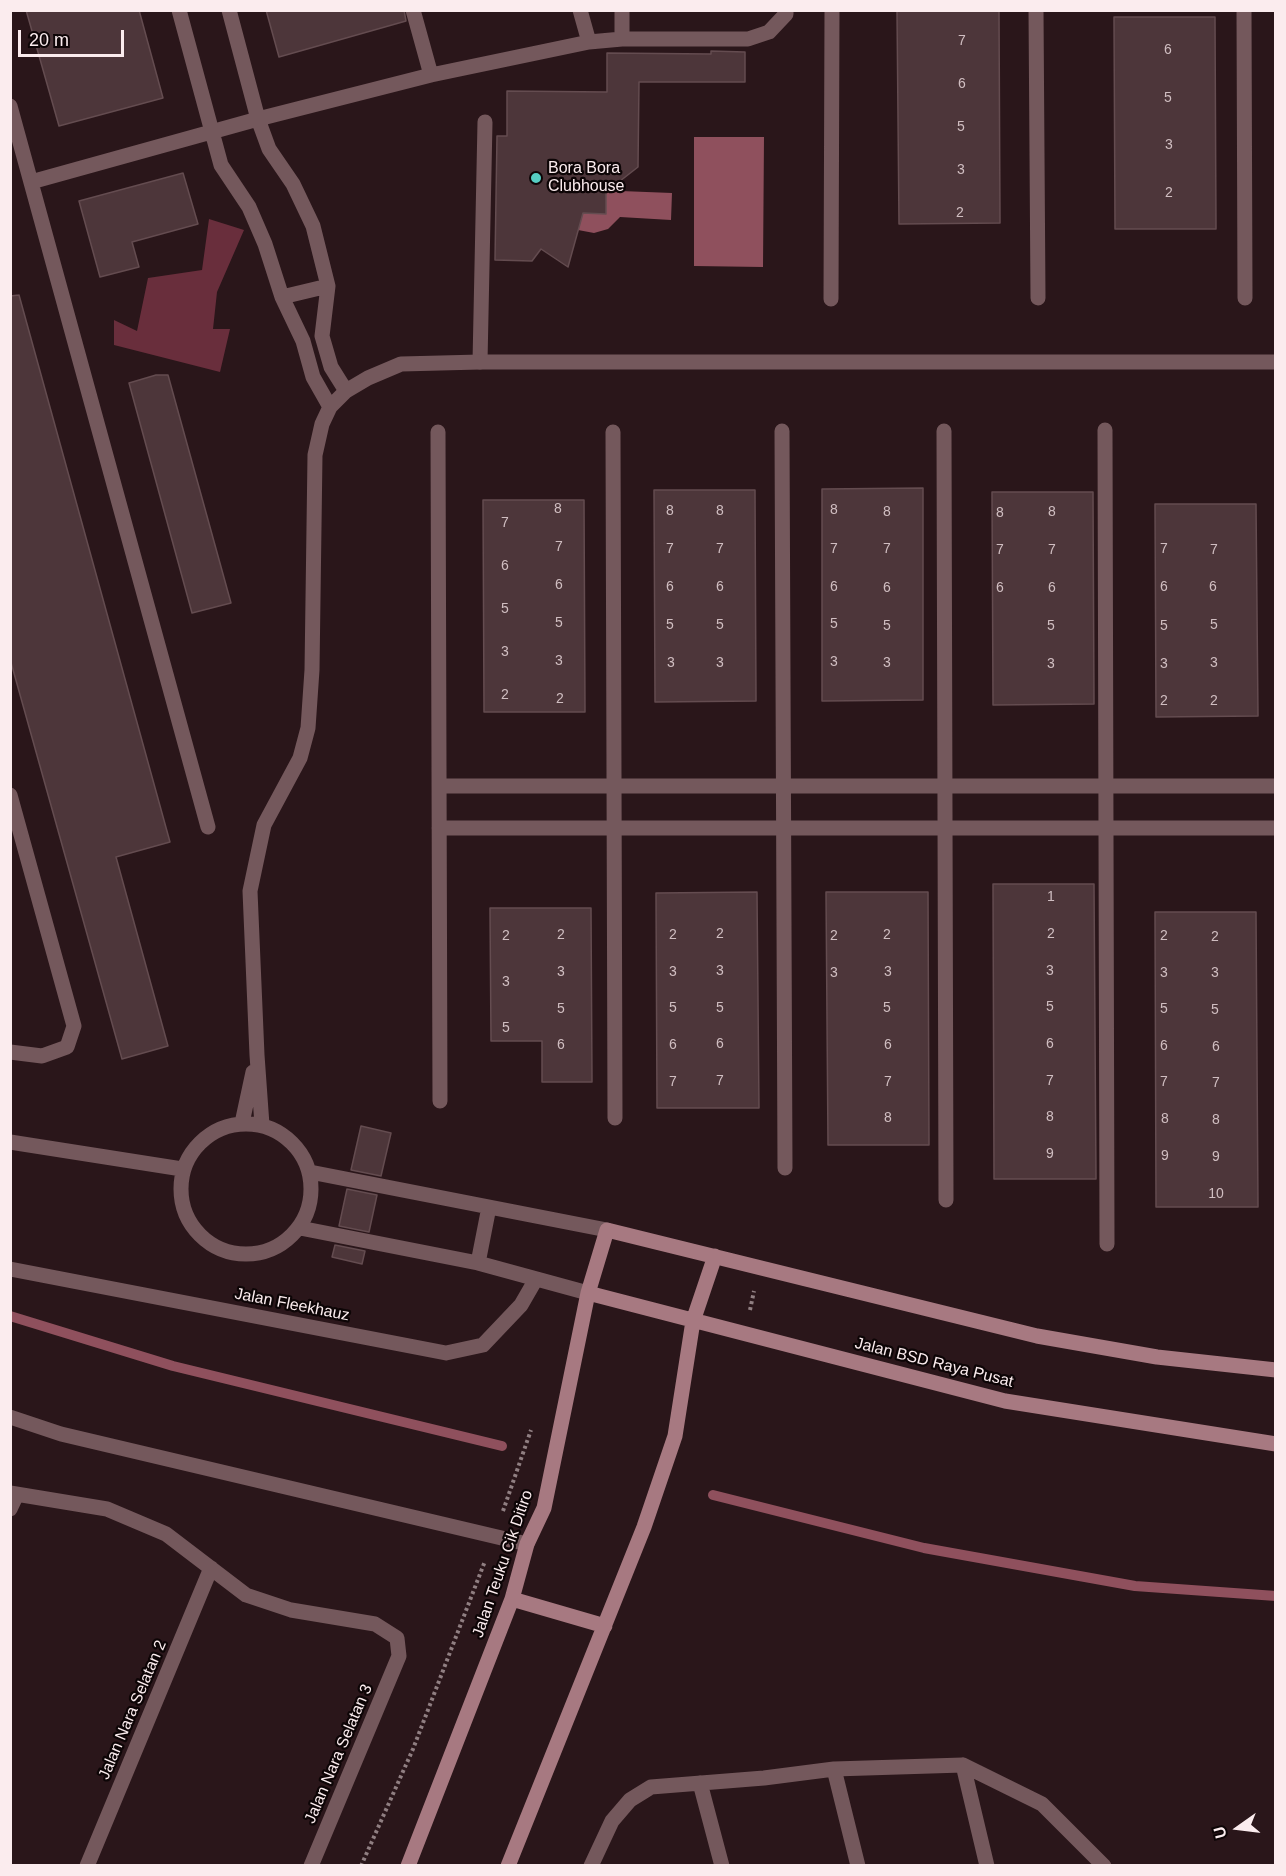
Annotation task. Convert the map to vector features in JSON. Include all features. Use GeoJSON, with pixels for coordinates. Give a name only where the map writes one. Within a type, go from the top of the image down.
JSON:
{"type":"FeatureCollection","features":[{"type":"Feature","properties":{"kind":"main road"},"geometry":{"type":"LineString","coordinates":[[607,1230],[1038,1336],[1157,1357],[1275,1370]]}},
{"type":"Feature","properties":{"kind":"main road","name":"Jalan Teuku Cik Ditiro"},"geometry":{"type":"LineString","coordinates":[[408,1866],[512,1599],[527,1544],[544,1508],[588,1293],[607,1230]]}},
{"type":"Feature","properties":{"kind":"main road"},"geometry":{"type":"LineString","coordinates":[[508,1866],[644,1527],[675,1436],[693,1321],[715,1256]]}},
{"type":"Feature","properties":{"kind":"main road","name":"Jalan BSD Raya Pusat"},"geometry":{"type":"LineString","coordinates":[[588,1293],[1005,1401],[1275,1444]]}},
{"type":"Feature","properties":{"kind":"main road"},"geometry":{"type":"LineString","coordinates":[[512,1599],[604,1626]]}},
{"type":"Feature","properties":{"kind":"street"},"geometry":{"type":"LineString","coordinates":[[179,10],[221,165],[249,207],[265,244],[282,297],[303,341],[313,377],[330,406]]}},
{"type":"Feature","properties":{"kind":"street"},"geometry":{"type":"LineString","coordinates":[[229,10],[258,118],[269,149],[293,184],[314,226],[328,286],[322,336],[331,368],[346,391]]}},
{"type":"Feature","properties":{"kind":"street"},"geometry":{"type":"LineString","coordinates":[[413,10],[431,75]]}},
{"type":"Feature","properties":{"kind":"street"},"geometry":{"type":"LineString","coordinates":[[580,10],[589,42]]}},
{"type":"Feature","properties":{"kind":"street"},"geometry":{"type":"LineString","coordinates":[[622,10],[622,39]]}},
{"type":"Feature","properties":{"kind":"street"},"geometry":{"type":"LineString","coordinates":[[32,182],[258,118],[431,75],[589,42],[622,39],[748,39],[769,32],[786,14],[786,10]]}},
{"type":"Feature","properties":{"kind":"street"},"geometry":{"type":"LineString","coordinates":[[831,299],[832,10]]}},
{"type":"Feature","properties":{"kind":"street"},"geometry":{"type":"LineString","coordinates":[[1036,10],[1038,298]]}},
{"type":"Feature","properties":{"kind":"street"},"geometry":{"type":"LineString","coordinates":[[1244,10],[1245,298]]}},
{"type":"Feature","properties":{"kind":"street"},"geometry":{"type":"LineString","coordinates":[[10,106],[208,827]]}},
{"type":"Feature","properties":{"kind":"street"},"geometry":{"type":"LineString","coordinates":[[480,362],[485,122]]}},
{"type":"Feature","properties":{"kind":"street"},"geometry":{"type":"LineString","coordinates":[[282,297],[328,286]]}},
{"type":"Feature","properties":{"kind":"street"},"geometry":{"type":"LineString","coordinates":[[262,1125],[250,891],[264,825],[300,758],[308,728],[312,658],[315,454],[322,424],[330,406],[346,391],[368,378],[401,364],[480,362],[1275,362]]}},
{"type":"Feature","properties":{"kind":"street"},"geometry":{"type":"LineString","coordinates":[[1105,430],[1107,1244]]}},
{"type":"Feature","properties":{"kind":"street"},"geometry":{"type":"LineString","coordinates":[[782,431],[784,1168]]}},
{"type":"Feature","properties":{"kind":"street"},"geometry":{"type":"LineString","coordinates":[[944,431],[946,1200]]}},
{"type":"Feature","properties":{"kind":"street"},"geometry":{"type":"LineString","coordinates":[[438,432],[440,1101]]}},
{"type":"Feature","properties":{"kind":"street"},"geometry":{"type":"LineString","coordinates":[[613,432],[615,1118]]}},
{"type":"Feature","properties":{"kind":"street"},"geometry":{"type":"LineString","coordinates":[[439,786],[1275,786]]}},
{"type":"Feature","properties":{"kind":"street"},"geometry":{"type":"LineString","coordinates":[[10,795],[74,1026],[67,1047],[42,1056],[10,1052]]}},
{"type":"Feature","properties":{"kind":"street"},"geometry":{"type":"LineString","coordinates":[[439,828],[1275,828]]}},
{"type":"Feature","properties":{"kind":"street"},"geometry":{"type":"LineString","coordinates":[[242,1123],[257,1055]]}},
{"type":"Feature","properties":{"kind":"street"},"geometry":{"type":"LineString","coordinates":[[242,1123],[262,1125],[275,1130],[297,1148],[310,1172],[311,1201],[300,1227],[285,1242],[267,1252],[246,1255],[226,1252],[207,1242],[193,1228],[184,1209],[181,1188],[182,1168],[194,1149],[209,1135],[228,1126],[242,1123]]}},
{"type":"Feature","properties":{"kind":"street"},"geometry":{"type":"LineString","coordinates":[[10,1142],[182,1168]]}},
{"type":"Feature","properties":{"kind":"street"},"geometry":{"type":"LineString","coordinates":[[310,1172],[607,1230]]}},
{"type":"Feature","properties":{"kind":"street"},"geometry":{"type":"LineString","coordinates":[[478,1263],[489,1207]]}},
{"type":"Feature","properties":{"kind":"street"},"geometry":{"type":"LineString","coordinates":[[300,1227],[478,1263],[588,1293]]}},
{"type":"Feature","properties":{"kind":"street","name":"Jalan Fleekhauz"},"geometry":{"type":"LineString","coordinates":[[10,1269],[446,1353],[483,1345],[521,1305],[536,1279]]}},
{"type":"Feature","properties":{"kind":"street"},"geometry":{"type":"LineString","coordinates":[[10,1418],[61,1434],[527,1544]]}},
{"type":"Feature","properties":{"kind":"street"},"geometry":{"type":"LineString","coordinates":[[10,1509],[14,1493],[107,1509],[166,1534],[211,1568]]}},
{"type":"Feature","properties":{"kind":"street","name":"Jalan Nara Selatan 3"},"geometry":{"type":"LineString","coordinates":[[211,1568],[246,1595],[291,1610],[375,1624],[397,1638],[399,1656],[311,1866]]}},
{"type":"Feature","properties":{"kind":"street","name":"Jalan Nara Selatan 2"},"geometry":{"type":"LineString","coordinates":[[87,1866],[211,1568]]}},
{"type":"Feature","properties":{"kind":"street"},"geometry":{"type":"LineString","coordinates":[[963,1765],[987,1866]]}},
{"type":"Feature","properties":{"kind":"street"},"geometry":{"type":"LineString","coordinates":[[591,1865],[612,1821],[630,1800],[651,1787],[764,1778],[834,1769],[963,1765],[1042,1804],[1104,1866]]}},
{"type":"Feature","properties":{"kind":"street"},"geometry":{"type":"LineString","coordinates":[[834,1769],[858,1866]]}},
{"type":"Feature","properties":{"kind":"street"},"geometry":{"type":"LineString","coordinates":[[700,1783],[722,1866]]}},
{"type":"Feature","properties":{"kind":"path"},"geometry":{"type":"LineString","coordinates":[[744,1334],[760,1267]]}},
{"type":"Feature","properties":{"kind":"path"},"geometry":{"type":"LineString","coordinates":[[361,1866],[413,1749],[494,1536],[532,1426]]}},
{"type":"Feature","properties":{"kind":"shaded area"},"geometry":{"type":"Polygon","coordinates":[[[694,137],[764,137],[763,267],[694,266],[694,137]]]}},
{"type":"Feature","properties":{"kind":"shaded area"},"geometry":{"type":"Polygon","coordinates":[[[602,172],[617,184],[621,191],[672,193],[671,220],[620,217],[608,229],[594,233],[578,230],[563,212],[602,172]]]}},
{"type":"Feature","properties":{"kind":"shaded area"},"geometry":{"type":"Polygon","coordinates":[[[209,219],[244,230],[217,292],[213,329],[230,329],[220,372],[114,345],[114,320],[137,331],[148,278],[202,270],[209,219]]]}},
{"type":"Feature","properties":{"kind":"building"},"geometry":{"type":"Polygon","coordinates":[[[26,10],[139,10],[163,98],[59,126],[26,10]]]}},
{"type":"Feature","properties":{"kind":"building"},"geometry":{"type":"Polygon","coordinates":[[[266,10],[404,10],[406,21],[279,57],[266,10]]]}},
{"type":"Feature","properties":{"kind":"building"},"geometry":{"type":"Polygon","coordinates":[[[897,11],[999,11],[1000,223],[899,224],[897,11]]]}},
{"type":"Feature","properties":{"kind":"building"},"geometry":{"type":"Polygon","coordinates":[[[1114,17],[1215,17],[1216,229],[1115,229],[1114,17]]]}},
{"type":"Feature","properties":{"kind":"building","name":"Bora Bora Clubhouse"},"geometry":{"type":"Polygon","coordinates":[[[711,51],[745,52],[745,82],[639,82],[638,167],[606,192],[606,214],[583,213],[568,267],[541,249],[532,261],[495,260],[497,136],[507,136],[507,91],[607,92],[607,53],[711,54],[711,51]]]}},
{"type":"Feature","properties":{"kind":"building"},"geometry":{"type":"Polygon","coordinates":[[[183,173],[198,224],[132,242],[139,267],[100,277],[79,201],[183,173]]]}},
{"type":"Feature","properties":{"kind":"building"},"geometry":{"type":"Polygon","coordinates":[[[19,295],[170,842],[116,857],[168,1046],[122,1059],[10,659],[10,296],[19,295]]]}},
{"type":"Feature","properties":{"kind":"building"},"geometry":{"type":"Polygon","coordinates":[[[156,375],[168,375],[231,603],[192,613],[129,383],[156,375]]]}},
{"type":"Feature","properties":{"kind":"building"},"geometry":{"type":"Polygon","coordinates":[[[923,488],[923,700],[822,701],[822,489],[923,488]]]}},
{"type":"Feature","properties":{"kind":"building"},"geometry":{"type":"Polygon","coordinates":[[[654,490],[755,490],[756,701],[655,702],[654,490]]]}},
{"type":"Feature","properties":{"kind":"building"},"geometry":{"type":"Polygon","coordinates":[[[992,492],[1093,492],[1094,704],[993,705],[992,492]]]}},
{"type":"Feature","properties":{"kind":"building"},"geometry":{"type":"Polygon","coordinates":[[[483,500],[584,500],[585,712],[484,712],[483,500]]]}},
{"type":"Feature","properties":{"kind":"building"},"geometry":{"type":"Polygon","coordinates":[[[1155,504],[1256,504],[1258,716],[1156,717],[1155,504]]]}},
{"type":"Feature","properties":{"kind":"building"},"geometry":{"type":"Polygon","coordinates":[[[993,884],[1094,884],[1096,1179],[994,1179],[993,884]]]}},
{"type":"Feature","properties":{"kind":"building"},"geometry":{"type":"Polygon","coordinates":[[[757,892],[759,1108],[657,1108],[656,893],[757,892]]]}},
{"type":"Feature","properties":{"kind":"building"},"geometry":{"type":"Polygon","coordinates":[[[826,892],[928,892],[929,1145],[828,1145],[826,892]]]}},
{"type":"Feature","properties":{"kind":"building"},"geometry":{"type":"Polygon","coordinates":[[[490,908],[591,908],[592,1082],[542,1082],[542,1041],[491,1041],[490,908]]]}},
{"type":"Feature","properties":{"kind":"building"},"geometry":{"type":"Polygon","coordinates":[[[1155,912],[1256,912],[1258,1207],[1156,1207],[1155,912]]]}},
{"type":"Feature","properties":{"kind":"building"},"geometry":{"type":"Polygon","coordinates":[[[361,1126],[391,1133],[381,1176],[351,1170],[361,1126]]]}},
{"type":"Feature","properties":{"kind":"building"},"geometry":{"type":"Polygon","coordinates":[[[347,1189],[377,1195],[369,1232],[339,1226],[347,1189]]]}},
{"type":"Feature","properties":{"kind":"building"},"geometry":{"type":"Polygon","coordinates":[[[335,1245],[365,1251],[362,1264],[332,1257],[335,1245]]]}},
{"type":"Feature","properties":{"kind":"waterway"},"geometry":{"type":"LineString","coordinates":[[10,1316],[173,1366],[502,1446]]}},
{"type":"Feature","properties":{"kind":"waterway"},"geometry":{"type":"LineString","coordinates":[[713,1495],[924,1548],[1135,1586],[1276,1596]]}},
{"type":"Feature","properties":{"kind":"place","name":"Bora Bora Clubhouse"},"geometry":{"type":"Point","coordinates":[536,178]}}]}
